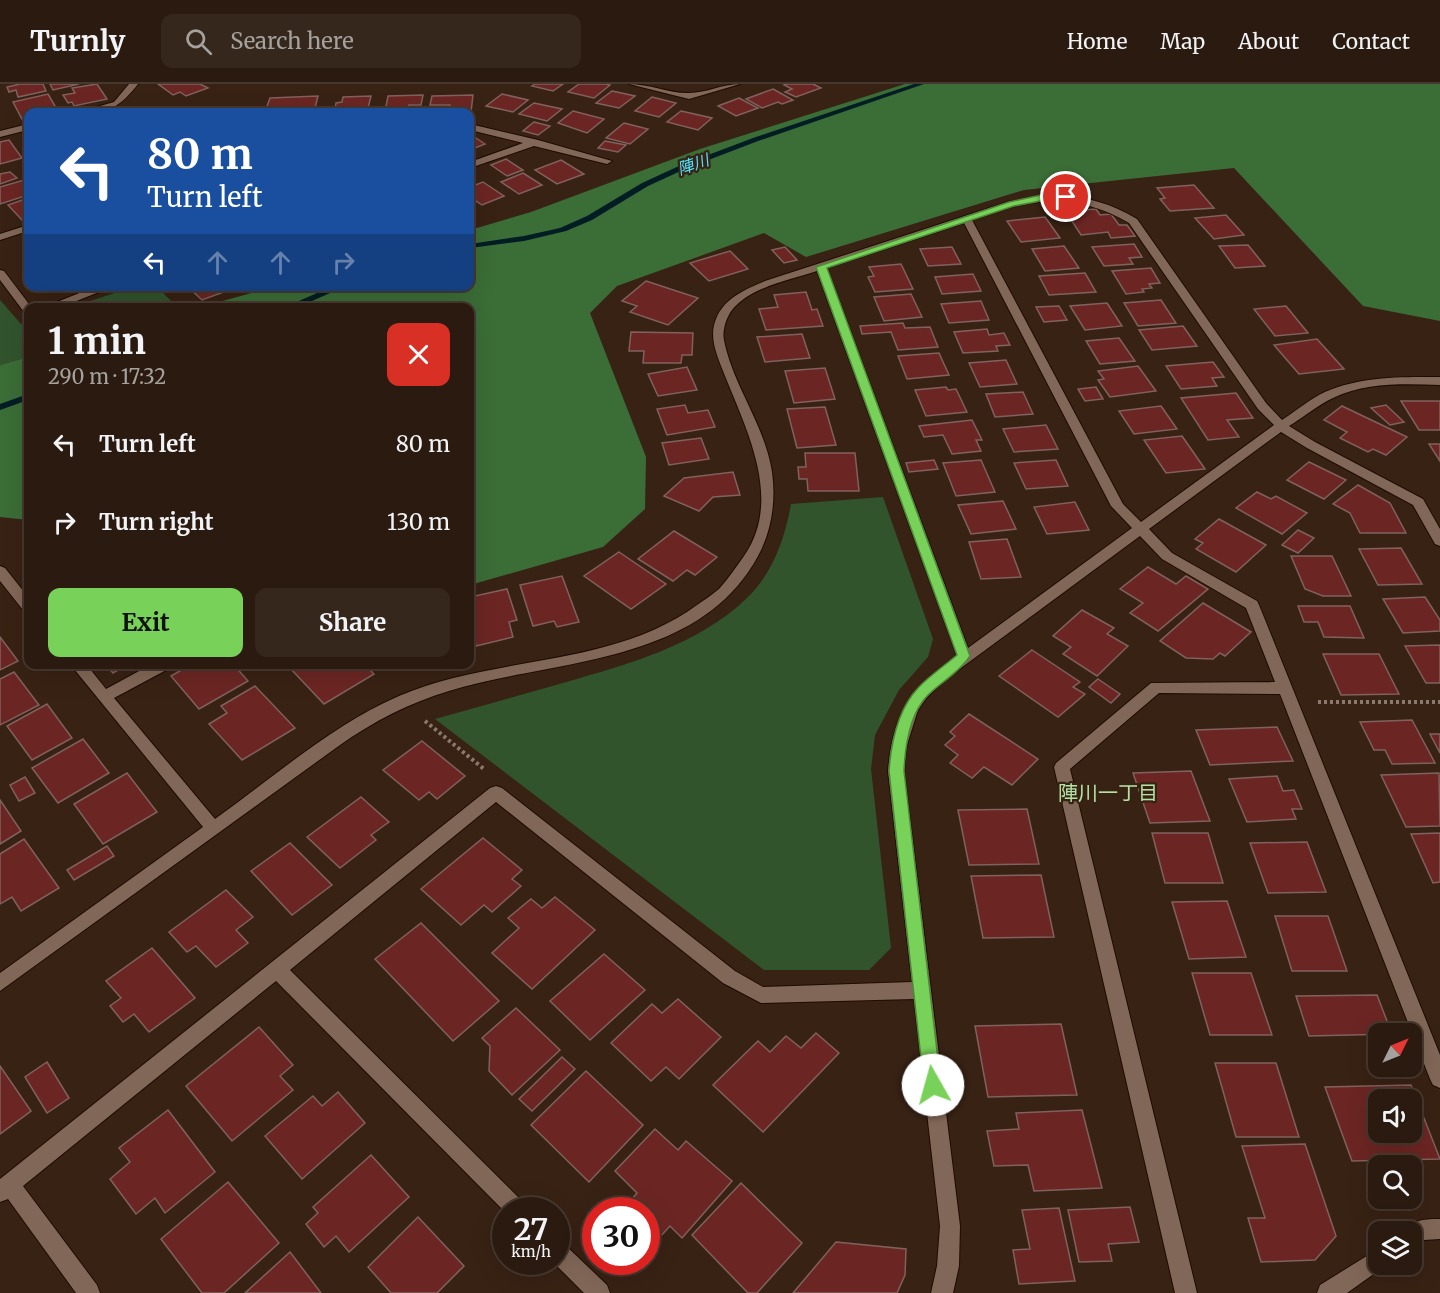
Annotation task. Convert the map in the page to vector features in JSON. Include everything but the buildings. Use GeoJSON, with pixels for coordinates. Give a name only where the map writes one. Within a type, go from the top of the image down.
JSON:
{"type":"FeatureCollection","features":[{"type":"Feature","properties":{"kind":"street"},"geometry":{"type":"LineString","coordinates":[[100,108],[117,104],[134,84]]}},
{"type":"Feature","properties":{"kind":"street"},"geometry":{"type":"LineString","coordinates":[[633,84],[689,96],[736,84]]}},
{"type":"Feature","properties":{"kind":"street"},"geometry":{"type":"LineString","coordinates":[[0,134],[24,128]]}},
{"type":"Feature","properties":{"kind":"street"},"geometry":{"type":"LineString","coordinates":[[474,128],[607,161]]}},
{"type":"Feature","properties":{"kind":"street"},"geometry":{"type":"LineString","coordinates":[[474,164],[535,142]]}},
{"type":"Feature","properties":{"kind":"street"},"geometry":{"type":"LineString","coordinates":[[0,983],[213,828],[380,712],[406,699],[435,689],[612,649],[638,641],[677,625],[701,610],[736,578],[755,549],[768,511],[766,463],[723,357],[718,339],[718,326],[728,306],[747,293],[769,283],[966,218],[1012,204],[1046,197],[1066,197],[1101,204],[1118,210],[1133,220],[1262,406],[1281,426],[1311,446],[1418,502],[1440,541]]}},
{"type":"Feature","properties":{"kind":"street"},"geometry":{"type":"LineString","coordinates":[[966,218],[1118,506],[1167,556],[1252,605],[1440,1079]]}},
{"type":"Feature","properties":{"kind":"street"},"geometry":{"type":"LineString","coordinates":[[0,237],[24,229]]}},
{"type":"Feature","properties":{"kind":"street"},"geometry":{"type":"LineString","coordinates":[[821,267],[964,656]]}},
{"type":"Feature","properties":{"kind":"street"},"geometry":{"type":"LineString","coordinates":[[0,273],[24,305]]}},
{"type":"Feature","properties":{"kind":"street"},"geometry":{"type":"LineString","coordinates":[[61,303],[95,291]]}},
{"type":"Feature","properties":{"kind":"street"},"geometry":{"type":"LineString","coordinates":[[942,1293],[948,1266],[950,1226],[896,771],[898,748],[911,708],[922,693],[964,656],[1140,531],[1281,426],[1327,396],[1344,389],[1386,380],[1440,381]]}},
{"type":"Feature","properties":{"kind":"street"},"geometry":{"type":"LineString","coordinates":[[0,571],[24,601]]}},
{"type":"Feature","properties":{"kind":"street"},"geometry":{"type":"LineString","coordinates":[[81,669],[213,828]]}},
{"type":"Feature","properties":{"kind":"street"},"geometry":{"type":"LineString","coordinates":[[104,697],[156,669]]}},
{"type":"Feature","properties":{"kind":"street"},"geometry":{"type":"LineString","coordinates":[[1186,1293],[1062,767],[1156,687],[1287,695]]}},
{"type":"Feature","properties":{"kind":"street"},"geometry":{"type":"LineString","coordinates":[[89,1293],[5,1189],[496,793],[729,977],[761,995],[921,990]]}},
{"type":"Feature","properties":{"kind":"street"},"geometry":{"type":"LineString","coordinates":[[277,969],[504,1197]]}},
{"type":"Feature","properties":{"kind":"street"},"geometry":{"type":"LineString","coordinates":[[1422,1230],[1440,1229]]}},
{"type":"Feature","properties":{"kind":"street"},"geometry":{"type":"LineString","coordinates":[[570,1264],[599,1293]]}},
{"type":"Feature","properties":{"kind":"street"},"geometry":{"type":"LineString","coordinates":[[1328,1293],[1368,1266]]}},
{"type":"Feature","properties":{"kind":"path"},"geometry":{"type":"LineString","coordinates":[[1287,695],[1440,702]]}},
{"type":"Feature","properties":{"kind":"path"},"geometry":{"type":"LineString","coordinates":[[422,718],[492,775],[496,793]]}},
{"type":"Feature","properties":{"kind":"green space"},"geometry":{"type":"Polygon","coordinates":[[[905,84],[1440,84],[1440,321],[1363,306],[1234,168],[1024,190],[806,257],[764,233],[617,286],[590,313],[646,457],[645,509],[603,547],[474,584],[474,303],[215,303],[259,291],[474,291],[474,229],[531,212],[700,149],[905,84]]]}},
{"type":"Feature","properties":{"kind":"green space"},"geometry":{"type":"Polygon","coordinates":[[[121,291],[161,291],[173,303],[84,303],[121,291]]]}},
{"type":"Feature","properties":{"kind":"green space"},"geometry":{"type":"Polygon","coordinates":[[[0,300],[21,324],[24,323],[24,358],[0,365],[0,300]]]}},
{"type":"Feature","properties":{"kind":"green space"},"geometry":{"type":"Polygon","coordinates":[[[24,358],[24,520],[0,517],[0,365],[24,358]]]}},
{"type":"Feature","properties":{"kind":"green space"},"geometry":{"type":"Polygon","coordinates":[[[883,497],[933,639],[928,657],[899,690],[875,735],[871,769],[891,948],[869,970],[764,970],[435,719],[612,668],[684,641],[727,615],[747,598],[764,578],[785,530],[791,504],[883,497]]]}},
{"type":"Feature","properties":{"kind":"waterway","name":"陣川"},"geometry":{"type":"LineString","coordinates":[[474,245],[524,239],[563,230],[589,218],[645,184],[728,149],[921,84]]}},
{"type":"Feature","properties":{"kind":"waterway","name":"陣川"},"geometry":{"type":"LineString","coordinates":[[300,303],[330,291]]}},
{"type":"Feature","properties":{"kind":"waterway","name":"陣川"},"geometry":{"type":"LineString","coordinates":[[0,407],[24,398]]}},
{"type":"Feature","properties":{"kind":"district","name":"陣川一丁目"},"geometry":{"type":"Point","coordinates":[1108,792]}},
{"type":"Feature","properties":{"kind":"route"},"geometry":{"type":"LineString","coordinates":[[933,1085],[896,771],[898,748],[911,708],[922,693],[964,656],[821,267],[1012,204],[1046,197],[1066,197]]}}]}
